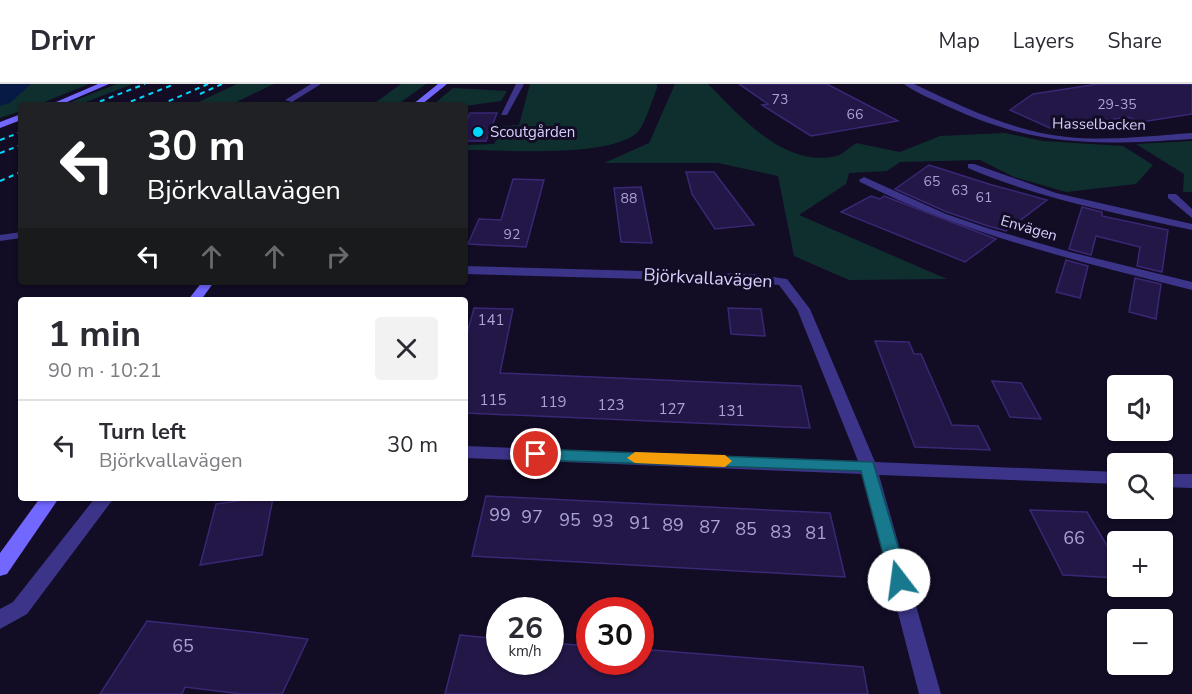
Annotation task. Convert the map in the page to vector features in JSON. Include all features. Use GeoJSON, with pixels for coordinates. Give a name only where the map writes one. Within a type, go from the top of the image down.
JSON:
{"type":"FeatureCollection","features":[{"type":"Feature","properties":{"kind":"street"},"geometry":{"type":"LineString","coordinates":[[60,102],[105,84]]}},
{"type":"Feature","properties":{"kind":"street"},"geometry":{"type":"LineString","coordinates":[[289,100],[317,84]]}},
{"type":"Feature","properties":{"kind":"street"},"geometry":{"type":"LineString","coordinates":[[420,102],[443,84]]}},
{"type":"Feature","properties":{"kind":"street"},"geometry":{"type":"LineString","coordinates":[[504,113],[520,84]]}},
{"type":"Feature","properties":{"kind":"street","name":"Hasselbacken"},"geometry":{"type":"LineString","coordinates":[[908,84],[1001,126],[1052,138],[1119,141],[1192,136]]}},
{"type":"Feature","properties":{"kind":"street"},"geometry":{"type":"LineString","coordinates":[[0,125],[18,118]]}},
{"type":"Feature","properties":{"kind":"street"},"geometry":{"type":"LineString","coordinates":[[971,166],[998,178],[1074,200],[1192,227]]}},
{"type":"Feature","properties":{"kind":"street","name":"Envägen"},"geometry":{"type":"LineString","coordinates":[[864,180],[894,196],[1013,240],[1192,286]]}},
{"type":"Feature","properties":{"kind":"street"},"geometry":{"type":"LineString","coordinates":[[1172,196],[1192,215]]}},
{"type":"Feature","properties":{"kind":"street"},"geometry":{"type":"LineString","coordinates":[[0,238],[18,235]]}},
{"type":"Feature","properties":{"kind":"street","name":"Björkvallavägen"},"geometry":{"type":"LineString","coordinates":[[468,270],[751,278],[783,282],[803,309],[868,466],[930,694]]}},
{"type":"Feature","properties":{"kind":"street"},"geometry":{"type":"LineString","coordinates":[[196,297],[206,285]]}},
{"type":"Feature","properties":{"kind":"street"},"geometry":{"type":"LineString","coordinates":[[468,452],[868,466],[1107,477]]}},
{"type":"Feature","properties":{"kind":"street"},"geometry":{"type":"LineString","coordinates":[[1173,480],[1192,481]]}},
{"type":"Feature","properties":{"kind":"street"},"geometry":{"type":"LineString","coordinates":[[0,568],[48,501]]}},
{"type":"Feature","properties":{"kind":"street"},"geometry":{"type":"LineString","coordinates":[[0,620],[20,608],[103,501]]}},
{"type":"Feature","properties":{"kind":"green space"},"geometry":{"type":"Polygon","coordinates":[[[24,84],[89,84],[44,102],[18,102],[18,112],[0,118],[0,102],[24,84]]]}},
{"type":"Feature","properties":{"kind":"green space"},"geometry":{"type":"Polygon","coordinates":[[[117,84],[133,84],[86,102],[71,102],[117,84]]]}},
{"type":"Feature","properties":{"kind":"green space"},"geometry":{"type":"Polygon","coordinates":[[[237,84],[274,84],[236,102],[198,102],[237,84]]]}},
{"type":"Feature","properties":{"kind":"green space"},"geometry":{"type":"Polygon","coordinates":[[[401,84],[426,84],[401,102],[376,102],[401,84]]]}},
{"type":"Feature","properties":{"kind":"green space"},"geometry":{"type":"Polygon","coordinates":[[[530,84],[657,84],[640,130],[623,141],[603,146],[555,151],[468,150],[468,145],[494,144],[504,126],[519,125],[530,84]]]}},
{"type":"Feature","properties":{"kind":"green space"},"geometry":{"type":"Polygon","coordinates":[[[675,84],[708,84],[765,137],[799,154],[818,158],[837,156],[856,143],[900,152],[940,136],[1005,133],[1043,141],[1123,146],[1153,165],[1136,184],[1066,192],[1014,177],[980,160],[900,162],[887,171],[849,173],[846,184],[799,215],[947,279],[849,280],[794,256],[778,176],[718,163],[604,163],[649,143],[675,84]]]}},
{"type":"Feature","properties":{"kind":"green space"},"geometry":{"type":"Polygon","coordinates":[[[453,88],[507,91],[501,101],[468,106],[468,102],[437,102],[453,88]]]}},
{"type":"Feature","properties":{"kind":"green space"},"geometry":{"type":"Polygon","coordinates":[[[1192,141],[1192,192],[1183,192],[1184,174],[1136,144],[1192,141]]]}},
{"type":"Feature","properties":{"kind":"building"},"geometry":{"type":"Polygon","coordinates":[[[739,84],[827,84],[898,121],[811,136],[762,105],[768,104],[739,84]]]}},
{"type":"Feature","properties":{"kind":"building"},"geometry":{"type":"Polygon","coordinates":[[[1098,84],[1192,84],[1192,114],[1141,122],[1127,117],[1052,129],[1010,110],[1033,94],[1098,84]]]}},
{"type":"Feature","properties":{"kind":"building","name":"Scoutgården"},"geometry":{"type":"Polygon","coordinates":[[[470,113],[497,113],[486,141],[468,141],[470,113]]]}},
{"type":"Feature","properties":{"kind":"building"},"geometry":{"type":"Polygon","coordinates":[[[929,165],[1047,200],[1006,231],[988,226],[947,212],[895,189],[929,165]]]}},
{"type":"Feature","properties":{"kind":"building"},"geometry":{"type":"Polygon","coordinates":[[[686,172],[714,172],[754,225],[715,229],[692,194],[686,172]]]}},
{"type":"Feature","properties":{"kind":"building"},"geometry":{"type":"Polygon","coordinates":[[[513,179],[544,180],[526,247],[468,244],[479,219],[501,220],[513,179]]]}},
{"type":"Feature","properties":{"kind":"building"},"geometry":{"type":"Polygon","coordinates":[[[641,187],[652,243],[621,242],[614,188],[641,187]]]}},
{"type":"Feature","properties":{"kind":"building"},"geometry":{"type":"Polygon","coordinates":[[[871,196],[880,199],[884,196],[996,239],[965,262],[841,212],[871,196]]]}},
{"type":"Feature","properties":{"kind":"building"},"geometry":{"type":"Polygon","coordinates":[[[1082,207],[1102,212],[1102,216],[1168,230],[1162,272],[1137,266],[1140,247],[1096,236],[1091,255],[1069,249],[1082,207]]]}},
{"type":"Feature","properties":{"kind":"building"},"geometry":{"type":"Polygon","coordinates":[[[1066,260],[1088,266],[1080,298],[1056,292],[1066,260]]]}},
{"type":"Feature","properties":{"kind":"building"},"geometry":{"type":"Polygon","coordinates":[[[1135,278],[1161,284],[1156,319],[1129,312],[1135,278]]]}},
{"type":"Feature","properties":{"kind":"building"},"geometry":{"type":"Polygon","coordinates":[[[474,308],[513,309],[500,373],[801,386],[810,428],[468,413],[468,330],[474,308]]]}},
{"type":"Feature","properties":{"kind":"building"},"geometry":{"type":"Polygon","coordinates":[[[728,308],[761,309],[765,336],[731,334],[728,308]]]}},
{"type":"Feature","properties":{"kind":"building"},"geometry":{"type":"Polygon","coordinates":[[[875,341],[909,342],[914,354],[921,354],[952,425],[978,426],[990,450],[915,447],[875,341]]]}},
{"type":"Feature","properties":{"kind":"building"},"geometry":{"type":"Polygon","coordinates":[[[992,381],[1021,383],[1041,419],[1010,417],[992,381]]]}},
{"type":"Feature","properties":{"kind":"building"},"geometry":{"type":"Polygon","coordinates":[[[486,496],[830,513],[845,577],[472,556],[486,496]]]}},
{"type":"Feature","properties":{"kind":"building"},"geometry":{"type":"Polygon","coordinates":[[[238,501],[272,501],[262,555],[200,565],[216,504],[238,501]]]}},
{"type":"Feature","properties":{"kind":"building"},"geometry":{"type":"Polygon","coordinates":[[[1030,510],[1087,512],[1107,546],[1107,577],[1063,575],[1030,510]]]}},
{"type":"Feature","properties":{"kind":"building"},"geometry":{"type":"Polygon","coordinates":[[[147,621],[308,639],[282,694],[242,694],[185,687],[182,694],[100,694],[147,621]]]}},
{"type":"Feature","properties":{"kind":"building"},"geometry":{"type":"Polygon","coordinates":[[[460,635],[486,638],[486,675],[564,675],[564,644],[576,645],[576,675],[654,675],[654,650],[863,667],[868,694],[445,694],[460,635]]]}},
{"type":"Feature","properties":{"kind":"waterway"},"geometry":{"type":"LineString","coordinates":[[0,97],[17,84]]}},
{"type":"Feature","properties":{"kind":"railway"},"geometry":{"type":"LineString","coordinates":[[99,102],[145,84]]}},
{"type":"Feature","properties":{"kind":"railway"},"geometry":{"type":"LineString","coordinates":[[130,102],[175,84]]}},
{"type":"Feature","properties":{"kind":"railway"},"geometry":{"type":"LineString","coordinates":[[167,102],[208,84]]}},
{"type":"Feature","properties":{"kind":"railway"},"geometry":{"type":"LineString","coordinates":[[200,94],[222,84]]}},
{"type":"Feature","properties":{"kind":"railway"},"geometry":{"type":"LineString","coordinates":[[0,140],[18,133]]}},
{"type":"Feature","properties":{"kind":"railway"},"geometry":{"type":"LineString","coordinates":[[0,153],[18,146]]}},
{"type":"Feature","properties":{"kind":"railway"},"geometry":{"type":"LineString","coordinates":[[0,181],[18,173]]}},
{"type":"Feature","properties":{"kind":"slow traffic"},"geometry":{"type":"LineString","coordinates":[[635,458],[725,461]]}},
{"type":"Feature","properties":{"kind":"place","name":"Scoutgården"},"geometry":{"type":"Point","coordinates":[478,132]}},
{"type":"Feature","properties":{"kind":"route"},"geometry":{"type":"LineString","coordinates":[[536,454],[868,466],[899,580]]}}]}
